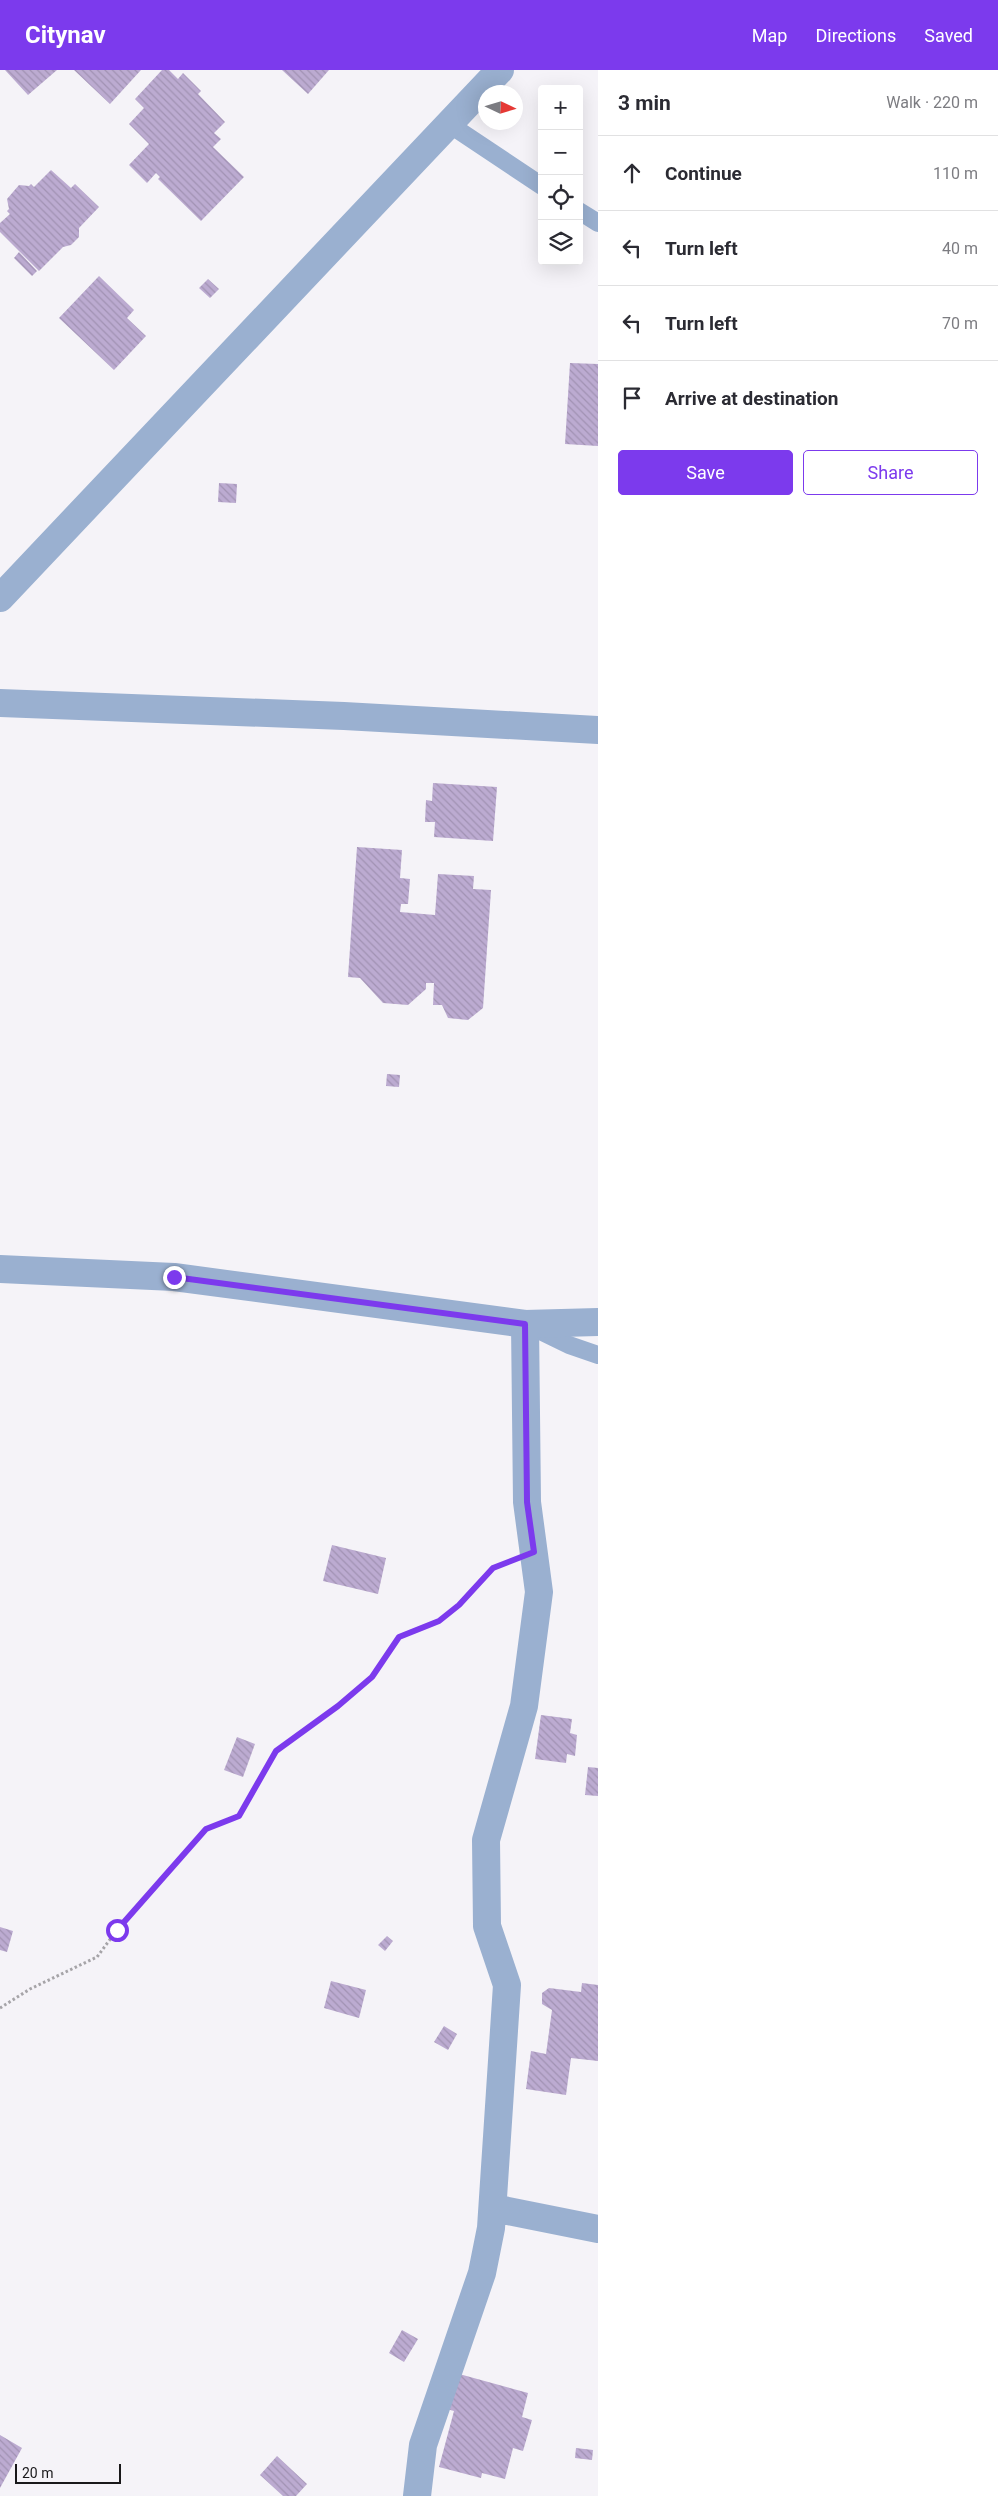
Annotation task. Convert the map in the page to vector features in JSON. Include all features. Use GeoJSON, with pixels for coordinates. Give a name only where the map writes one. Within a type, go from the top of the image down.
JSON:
{"type":"FeatureCollection","features":[{"type":"Feature","properties":{"kind":"street"},"geometry":{"type":"LineString","coordinates":[[0,598],[500,70]]}},
{"type":"Feature","properties":{"kind":"street"},"geometry":{"type":"LineString","coordinates":[[0,703],[344,716],[598,730]]}},
{"type":"Feature","properties":{"kind":"street"},"geometry":{"type":"LineString","coordinates":[[0,1269],[174,1277],[525,1324],[598,1322]]}},
{"type":"Feature","properties":{"kind":"street"},"geometry":{"type":"LineString","coordinates":[[417,2496],[423,2445],[482,2273],[493,2208],[507,1985],[487,1926],[486,1840],[524,1706],[539,1592],[527,1502],[525,1324]]}},
{"type":"Feature","properties":{"kind":"street"},"geometry":{"type":"LineString","coordinates":[[493,2208],[598,2229]]}},
{"type":"Feature","properties":{"kind":"lane"},"geometry":{"type":"LineString","coordinates":[[449,124],[538,183]]}},
{"type":"Feature","properties":{"kind":"lane"},"geometry":{"type":"LineString","coordinates":[[583,214],[598,223]]}},
{"type":"Feature","properties":{"kind":"lane"},"geometry":{"type":"LineString","coordinates":[[525,1324],[569,1345],[598,1355]]}},
{"type":"Feature","properties":{"kind":"path"},"geometry":{"type":"LineString","coordinates":[[0,2008],[30,1989],[97,1957],[167,1870],[206,1829],[239,1816],[276,1751],[338,1706],[372,1677],[399,1637],[439,1621],[459,1605],[493,1568],[534,1552]]}},
{"type":"Feature","properties":{"kind":"building"},"geometry":{"type":"Polygon","coordinates":[[[5,70],[57,70],[28,95],[5,70]]]}},
{"type":"Feature","properties":{"kind":"building"},"geometry":{"type":"Polygon","coordinates":[[[74,70],[141,70],[110,104],[74,70]]]}},
{"type":"Feature","properties":{"kind":"building"},"geometry":{"type":"Polygon","coordinates":[[[162,70],[169,70],[178,79],[183,73],[201,91],[198,94],[225,122],[214,133],[221,139],[213,147],[244,177],[201,221],[158,179],[160,177],[156,173],[147,183],[129,165],[149,144],[129,124],[144,108],[135,99],[162,70]]]}},
{"type":"Feature","properties":{"kind":"building"},"geometry":{"type":"Polygon","coordinates":[[[282,70],[329,70],[308,94],[282,70]]]}},
{"type":"Feature","properties":{"kind":"building"},"geometry":{"type":"Polygon","coordinates":[[[51,170],[71,188],[75,184],[99,207],[79,228],[79,237],[71,245],[63,247],[39,271],[0,232],[0,223],[10,214],[7,211],[9,209],[7,199],[19,185],[29,186],[31,184],[34,187],[51,170]]]}},
{"type":"Feature","properties":{"kind":"building"},"geometry":{"type":"Polygon","coordinates":[[[19,252],[37,271],[32,276],[14,258],[19,252]]]}},
{"type":"Feature","properties":{"kind":"building"},"geometry":{"type":"Polygon","coordinates":[[[99,276],[134,310],[127,318],[146,336],[114,370],[59,318],[99,276]]]}},
{"type":"Feature","properties":{"kind":"building"},"geometry":{"type":"Polygon","coordinates":[[[208,279],[219,289],[210,298],[199,288],[208,279]]]}},
{"type":"Feature","properties":{"kind":"building"},"geometry":{"type":"Polygon","coordinates":[[[570,363],[598,364],[598,446],[565,444],[570,363]]]}},
{"type":"Feature","properties":{"kind":"building"},"geometry":{"type":"Polygon","coordinates":[[[219,483],[237,484],[236,503],[218,502],[219,483]]]}},
{"type":"Feature","properties":{"kind":"building"},"geometry":{"type":"Polygon","coordinates":[[[433,783],[497,787],[493,841],[434,837],[435,822],[425,822],[426,800],[432,801],[433,783]]]}},
{"type":"Feature","properties":{"kind":"building"},"geometry":{"type":"Polygon","coordinates":[[[357,847],[402,850],[400,878],[410,879],[408,904],[401,904],[400,912],[435,915],[438,874],[474,876],[473,889],[491,890],[483,1008],[468,1020],[448,1018],[442,1005],[433,1005],[434,983],[426,983],[426,989],[408,1005],[383,1003],[360,978],[348,977],[357,847]]]}},
{"type":"Feature","properties":{"kind":"building"},"geometry":{"type":"Polygon","coordinates":[[[387,1074],[400,1075],[399,1087],[386,1086],[387,1074]]]}},
{"type":"Feature","properties":{"kind":"building"},"geometry":{"type":"Polygon","coordinates":[[[332,1545],[386,1558],[378,1594],[323,1581],[332,1545]]]}},
{"type":"Feature","properties":{"kind":"building"},"geometry":{"type":"Polygon","coordinates":[[[541,1715],[572,1719],[570,1733],[577,1735],[575,1756],[567,1754],[566,1763],[535,1759],[541,1715]]]}},
{"type":"Feature","properties":{"kind":"building"},"geometry":{"type":"Polygon","coordinates":[[[237,1737],[255,1744],[243,1777],[224,1770],[237,1737]]]}},
{"type":"Feature","properties":{"kind":"building"},"geometry":{"type":"Polygon","coordinates":[[[588,1767],[598,1768],[598,1796],[585,1795],[588,1767]]]}},
{"type":"Feature","properties":{"kind":"building"},"geometry":{"type":"Polygon","coordinates":[[[0,1927],[13,1931],[7,1952],[0,1950],[0,1927]]]}},
{"type":"Feature","properties":{"kind":"building"},"geometry":{"type":"Polygon","coordinates":[[[387,1936],[393,1941],[385,1951],[378,1945],[387,1936]]]}},
{"type":"Feature","properties":{"kind":"building"},"geometry":{"type":"Polygon","coordinates":[[[331,1981],[366,1990],[359,2018],[324,2008],[331,1981]]]}},
{"type":"Feature","properties":{"kind":"building"},"geometry":{"type":"Polygon","coordinates":[[[582,1983],[598,1985],[598,2061],[571,2058],[566,2095],[526,2089],[531,2051],[546,2054],[552,2010],[542,2004],[542,1993],[549,1988],[581,1992],[582,1983]]]}},
{"type":"Feature","properties":{"kind":"building"},"geometry":{"type":"Polygon","coordinates":[[[444,2026],[457,2034],[448,2050],[434,2042],[444,2026]]]}},
{"type":"Feature","properties":{"kind":"building"},"geometry":{"type":"Polygon","coordinates":[[[402,2330],[418,2339],[404,2362],[389,2353],[402,2330]]]}},
{"type":"Feature","properties":{"kind":"building"},"geometry":{"type":"Polygon","coordinates":[[[452,2372],[528,2393],[522,2417],[532,2420],[523,2451],[513,2448],[505,2479],[482,2473],[481,2478],[439,2467],[454,2411],[443,2408],[452,2372]]]}},
{"type":"Feature","properties":{"kind":"building"},"geometry":{"type":"Polygon","coordinates":[[[0,2435],[22,2448],[0,2488],[0,2435]]]}},
{"type":"Feature","properties":{"kind":"building"},"geometry":{"type":"Polygon","coordinates":[[[576,2448],[593,2450],[592,2460],[575,2458],[576,2448]]]}},
{"type":"Feature","properties":{"kind":"building"},"geometry":{"type":"Polygon","coordinates":[[[277,2456],[307,2484],[296,2496],[283,2496],[260,2475],[277,2456]]]}},
{"type":"Feature","properties":{"kind":"route"},"geometry":{"type":"LineString","coordinates":[[117,1930],[134,1912],[167,1870],[206,1829],[239,1816],[276,1751],[294,1736],[338,1706],[372,1677],[399,1637],[439,1621],[459,1605],[493,1568],[534,1552],[527,1502],[525,1324],[174,1277]]}}]}
